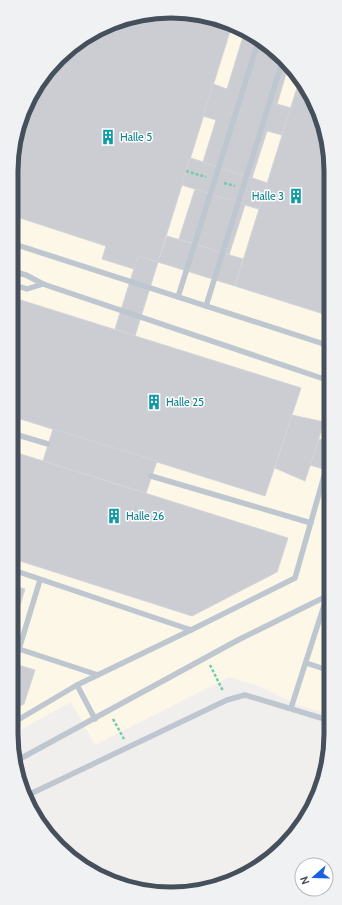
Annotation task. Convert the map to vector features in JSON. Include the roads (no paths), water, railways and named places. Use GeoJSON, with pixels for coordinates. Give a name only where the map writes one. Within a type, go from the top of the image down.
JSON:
{"type":"FeatureCollection","features":[{"type":"Feature","properties":{"kind":"lane"},"geometry":{"type":"LineString","coordinates":[[178,297],[257,45]]}},
{"type":"Feature","properties":{"kind":"lane"},"geometry":{"type":"LineString","coordinates":[[206,306],[281,65]]}},
{"type":"Feature","properties":{"kind":"lane"},"geometry":{"type":"LineString","coordinates":[[18,245],[324,344]]}},
{"type":"Feature","properties":{"kind":"lane"},"geometry":{"type":"LineString","coordinates":[[18,273],[26,275],[43,284],[324,380]]}},
{"type":"Feature","properties":{"kind":"lane"},"geometry":{"type":"LineString","coordinates":[[18,286],[27,289],[43,284]]}},
{"type":"Feature","properties":{"kind":"lane"},"geometry":{"type":"LineString","coordinates":[[18,435],[48,444]]}},
{"type":"Feature","properties":{"kind":"lane"},"geometry":{"type":"LineString","coordinates":[[151,476],[311,523]]}},
{"type":"Feature","properties":{"kind":"lane"},"geometry":{"type":"LineString","coordinates":[[18,720],[77,685],[295,578],[324,476]]}},
{"type":"Feature","properties":{"kind":"lane"},"geometry":{"type":"LineString","coordinates":[[19,572],[191,630]]}},
{"type":"Feature","properties":{"kind":"lane"},"geometry":{"type":"LineString","coordinates":[[40,580],[19,649],[98,675]]}},
{"type":"Feature","properties":{"kind":"lane"},"geometry":{"type":"LineString","coordinates":[[20,759],[238,640],[324,597]]}},
{"type":"Feature","properties":{"kind":"lane"},"geometry":{"type":"LineString","coordinates":[[291,708],[324,606]]}},
{"type":"Feature","properties":{"kind":"lane"},"geometry":{"type":"LineString","coordinates":[[306,663],[324,669]]}},
{"type":"Feature","properties":{"kind":"lane"},"geometry":{"type":"LineString","coordinates":[[77,685],[95,719]]}},
{"type":"Feature","properties":{"kind":"lane"},"geometry":{"type":"LineString","coordinates":[[30,794],[227,700],[245,694],[324,719]]}},
{"type":"Feature","properties":{"kind":"place","name":"Halle 5"},"geometry":{"type":"Point","coordinates":[108,137]}},
{"type":"Feature","properties":{"kind":"place","name":"Halle 3"},"geometry":{"type":"Point","coordinates":[296,196]}},
{"type":"Feature","properties":{"kind":"place","name":"Halle 25"},"geometry":{"type":"Point","coordinates":[154,402]}},
{"type":"Feature","properties":{"kind":"place","name":"Halle 26"},"geometry":{"type":"Point","coordinates":[114,516]}}]}
